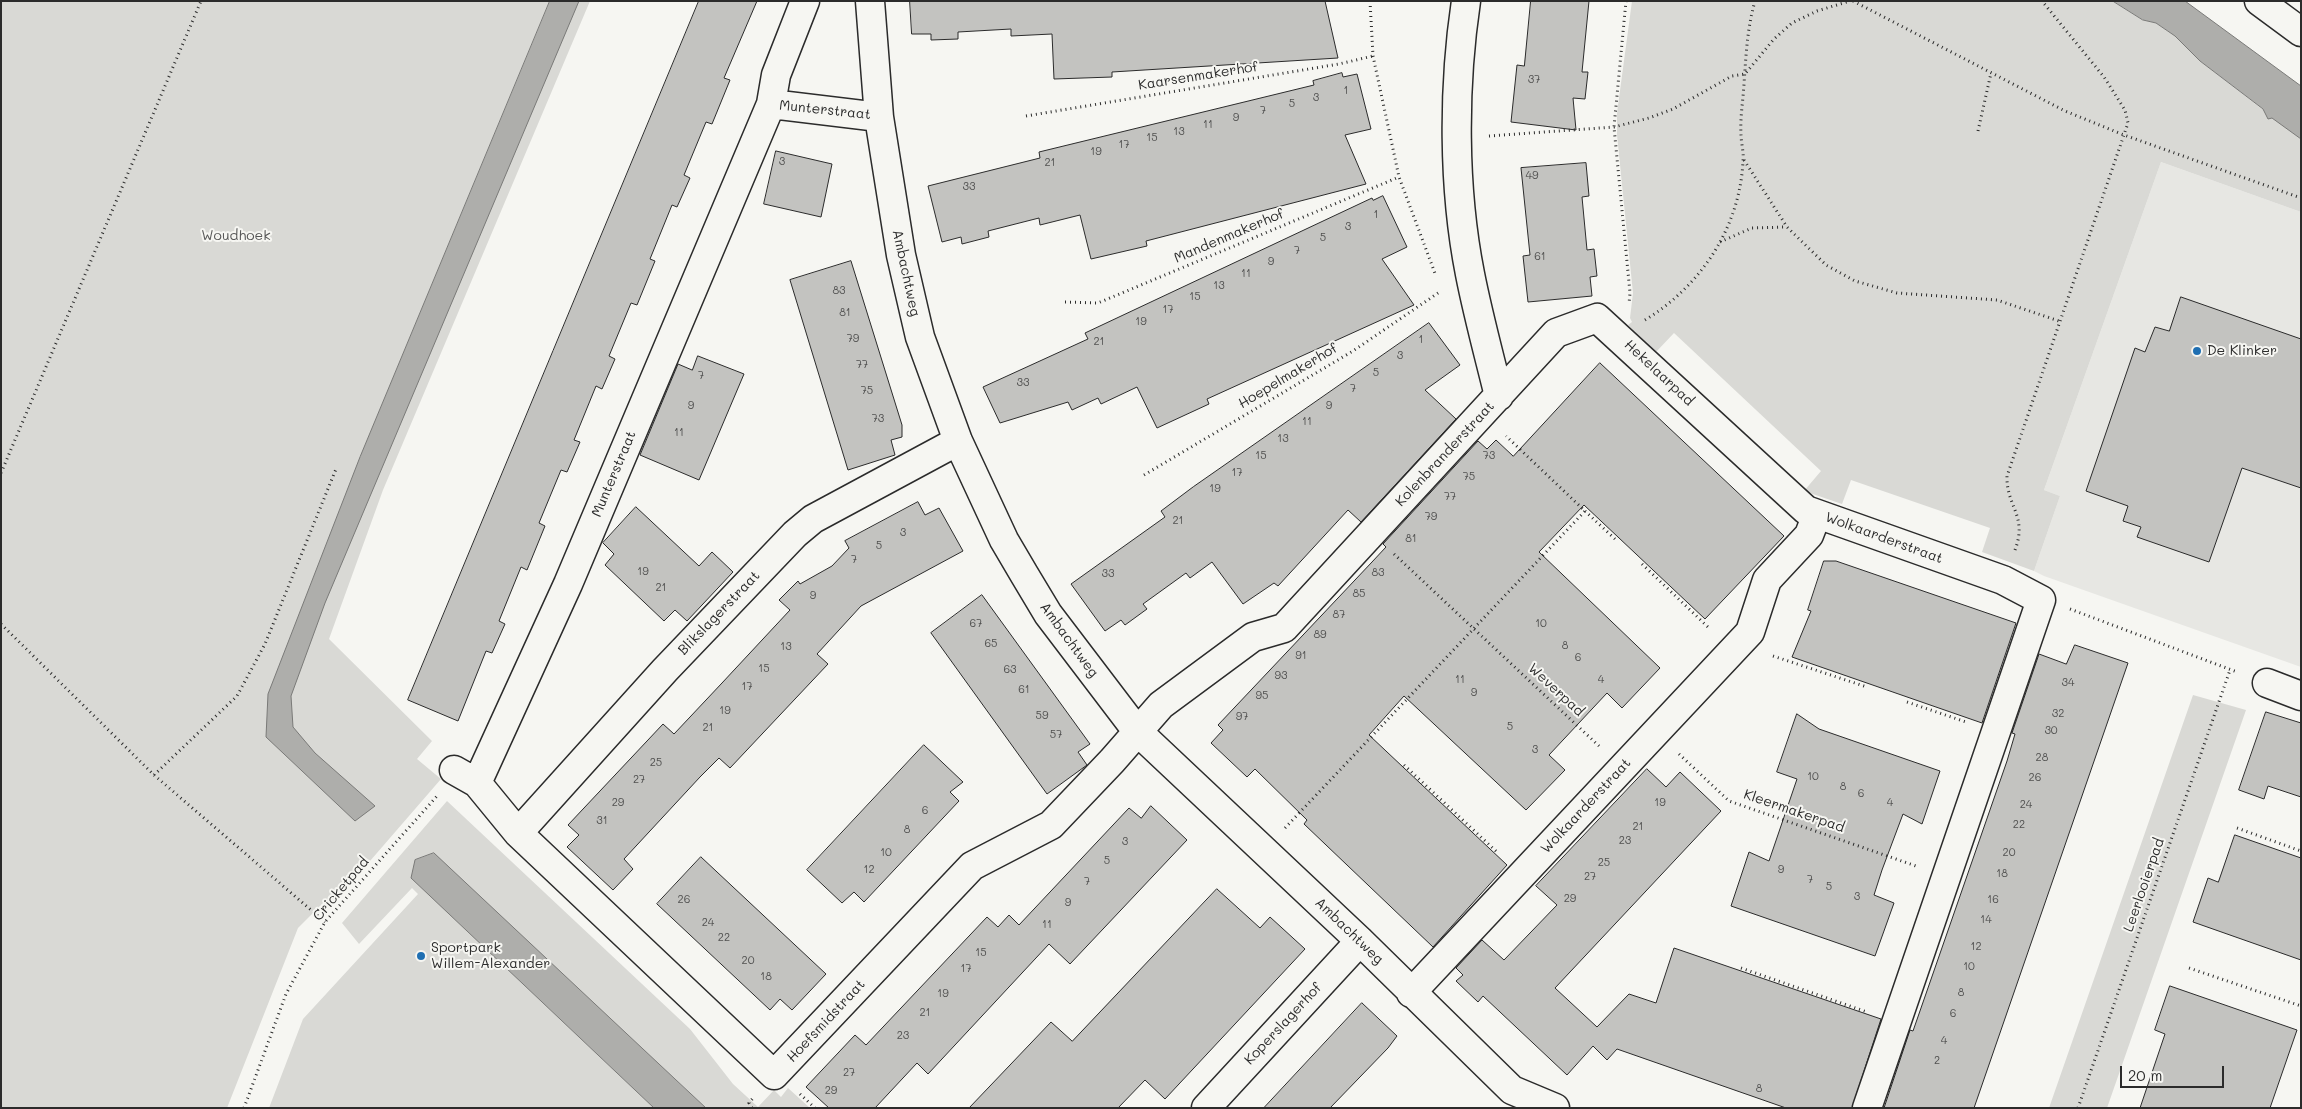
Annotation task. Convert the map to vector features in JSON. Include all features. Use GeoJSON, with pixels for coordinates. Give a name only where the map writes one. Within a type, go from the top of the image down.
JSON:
{"type":"FeatureCollection","features":[{"type":"Feature","properties":{"kind":"street","name":"Munterstraat"},"geometry":{"type":"LineString","coordinates":[[478,783],[568,584],[771,104],[776,75],[806,1]]}},
{"type":"Feature","properties":{"kind":"street","name":"Ambachtweg"},"geometry":{"type":"LineString","coordinates":[[870,1],[879,117],[901,255],[918,328],[958,441],[1004,540],[1048,614],[1137,731],[1360,941],[1512,1090],[1555,1108]]}},
{"type":"Feature","properties":{"kind":"street","name":"Kolenbranderstraat"},"geometry":{"type":"LineString","coordinates":[[1137,731],[1161,705],[1253,637],[1284,628],[1491,405],[1470,272],[1456,161],[1459,47],[1466,1]]}},
{"type":"Feature","properties":{"kind":"street"},"geometry":{"type":"LineString","coordinates":[[2259,1],[2301,32]]}},
{"type":"Feature","properties":{"kind":"street","name":"Munterstraat"},"geometry":{"type":"LineString","coordinates":[[771,104],[879,117]]}},
{"type":"Feature","properties":{"kind":"street","name":"Hekelaarpad"},"geometry":{"type":"LineString","coordinates":[[1491,405],[1556,334],[1597,318],[1625,332],[1806,510],[1817,514]]}},
{"type":"Feature","properties":{"kind":"street","name":"Blikslagerstraat"},"geometry":{"type":"LineString","coordinates":[[518,833],[665,670],[795,534],[813,519],[958,441]]}},
{"type":"Feature","properties":{"kind":"street","name":"Wolkaarderstraat"},"geometry":{"type":"LineString","coordinates":[[1411,993],[1750,632],[1767,580],[1809,535],[1817,514],[2004,580],[2040,600]]}},
{"type":"Feature","properties":{"kind":"street"},"geometry":{"type":"LineString","coordinates":[[1867,1108],[2040,600]]}},
{"type":"Feature","properties":{"kind":"street"},"geometry":{"type":"LineString","coordinates":[[2267,683],[2301,696]]}},
{"type":"Feature","properties":{"kind":"street","name":"Hoefsmidstraat"},"geometry":{"type":"LineString","coordinates":[[518,833],[774,1076],[972,866],[1051,825],[1137,731]]}},
{"type":"Feature","properties":{"kind":"street"},"geometry":{"type":"LineString","coordinates":[[454,770],[478,783],[518,833]]}},
{"type":"Feature","properties":{"kind":"street","name":"Koperslagerhof"},"geometry":{"type":"LineString","coordinates":[[1206,1108],[1360,941]]}},
{"type":"Feature","properties":{"kind":"path"},"geometry":{"type":"LineString","coordinates":[[1,472],[201,1]]}},
{"type":"Feature","properties":{"kind":"path"},"geometry":{"type":"LineString","coordinates":[[1370,1],[1373,56],[1399,176]]}},
{"type":"Feature","properties":{"kind":"path"},"geometry":{"type":"LineString","coordinates":[[1625,332],[1630,293],[1614,127],[1626,1]]}},
{"type":"Feature","properties":{"kind":"path"},"geometry":{"type":"LineString","coordinates":[[1625,332],[1660,311],[1684,291],[1720,242],[1730,221],[1744,160],[1741,133],[1747,36],[1755,1]]}},
{"type":"Feature","properties":{"kind":"path"},"geometry":{"type":"LineString","coordinates":[[1457,137],[1508,136],[1614,127],[1649,118],[1673,109],[1732,76],[1745,74],[1774,39],[1792,23],[1817,10],[1851,1],[2065,111],[2124,135],[2301,198]]}},
{"type":"Feature","properties":{"kind":"path"},"geometry":{"type":"LineString","coordinates":[[2004,580],[2020,538],[2019,519],[2007,490],[2007,476],[2058,320],[2128,123],[2125,110],[2104,77],[2042,1]]}},
{"type":"Feature","properties":{"kind":"path","name":"Kaarsenmakerhof"},"geometry":{"type":"LineString","coordinates":[[1026,116],[1339,64],[1373,56]]}},
{"type":"Feature","properties":{"kind":"path"},"geometry":{"type":"LineString","coordinates":[[1978,131],[1991,73]]}},
{"type":"Feature","properties":{"kind":"path"},"geometry":{"type":"LineString","coordinates":[[1744,160],[1786,227],[1826,265],[1854,281],[1897,293],[1997,300],[2058,320]]}},
{"type":"Feature","properties":{"kind":"path","name":"Hoepelmakerhof"},"geometry":{"type":"LineString","coordinates":[[1144,475],[1353,351],[1441,291],[1399,176]]}},
{"type":"Feature","properties":{"kind":"path","name":"Mandenmakerhof"},"geometry":{"type":"LineString","coordinates":[[1065,302],[1098,303],[1399,176]]}},
{"type":"Feature","properties":{"kind":"path"},"geometry":{"type":"LineString","coordinates":[[1720,242],[1752,228],[1786,227]]}},
{"type":"Feature","properties":{"kind":"path"},"geometry":{"type":"LineString","coordinates":[[1491,405],[1585,511],[1616,540]]}},
{"type":"Feature","properties":{"kind":"path"},"geometry":{"type":"LineString","coordinates":[[154,776],[237,696],[265,644],[336,469]]}},
{"type":"Feature","properties":{"kind":"path"},"geometry":{"type":"LineString","coordinates":[[1264,851],[1585,511]]}},
{"type":"Feature","properties":{"kind":"path","name":"Weverpad"},"geometry":{"type":"LineString","coordinates":[[1372,534],[1622,767]]}},
{"type":"Feature","properties":{"kind":"path"},"geometry":{"type":"LineString","coordinates":[[1642,564],[1736,647],[1867,687]]}},
{"type":"Feature","properties":{"kind":"path"},"geometry":{"type":"LineString","coordinates":[[2040,600],[2267,683]]}},
{"type":"Feature","properties":{"kind":"path"},"geometry":{"type":"LineString","coordinates":[[1,624],[154,776],[325,922]]}},
{"type":"Feature","properties":{"kind":"path","name":"Leerlooierpad"},"geometry":{"type":"LineString","coordinates":[[2078,1108],[2230,670]]}},
{"type":"Feature","properties":{"kind":"path"},"geometry":{"type":"LineString","coordinates":[[1907,702],[1995,732]]}},
{"type":"Feature","properties":{"kind":"path","name":"Kleermakerpad"},"geometry":{"type":"LineString","coordinates":[[1656,732],[1729,801],[1945,876]]}},
{"type":"Feature","properties":{"kind":"path"},"geometry":{"type":"LineString","coordinates":[[1404,764],[1522,874]]}},
{"type":"Feature","properties":{"kind":"path","name":"Cricketpad"},"geometry":{"type":"LineString","coordinates":[[244,1108],[286,994],[325,922],[448,784],[478,783]]}},
{"type":"Feature","properties":{"kind":"path"},"geometry":{"type":"LineString","coordinates":[[2237,828],[2301,851]]}},
{"type":"Feature","properties":{"kind":"path"},"geometry":{"type":"LineString","coordinates":[[1741,968],[1896,1022]]}},
{"type":"Feature","properties":{"kind":"path"},"geometry":{"type":"LineString","coordinates":[[2189,968],[2301,1006]]}},
{"type":"Feature","properties":{"kind":"shaded area"},"geometry":{"type":"Polygon","coordinates":[[[550,1],[579,1],[325,603],[291,696],[293,727],[315,753],[375,806],[355,821],[266,737],[268,694],[360,457],[550,1]]]}},
{"type":"Feature","properties":{"kind":"shaded area"},"geometry":{"type":"Polygon","coordinates":[[[2113,1],[2185,1],[2301,86],[2301,139],[2272,118],[2268,119],[2263,109],[2200,61],[2175,36],[2156,23],[2143,20],[2113,1]]]}},
{"type":"Feature","properties":{"kind":"shaded area","name":"De Klinker"},"geometry":{"type":"Polygon","coordinates":[[[2161,162],[2301,212],[2301,667],[2034,571],[2060,496],[2044,490],[2161,162]]]}},
{"type":"Feature","properties":{"kind":"shaded area"},"geometry":{"type":"Polygon","coordinates":[[[434,853],[706,1108],[654,1108],[411,878],[415,860],[434,853]]]}},
{"type":"Feature","properties":{"kind":"green space","name":"Woudhoek"},"geometry":{"type":"Polygon","coordinates":[[[1,1],[590,1],[383,490],[329,639],[432,741],[417,759],[441,779],[338,898],[325,901],[298,928],[227,1108],[1,1108],[1,1]]]}},
{"type":"Feature","properties":{"kind":"green space"},"geometry":{"type":"Polygon","coordinates":[[[1632,1],[2113,1],[2143,20],[2156,23],[2175,36],[2200,61],[2301,139],[2301,212],[2161,162],[2044,490],[2060,496],[2034,571],[1982,552],[1990,528],[1851,480],[1842,504],[1804,491],[1821,471],[1674,333],[1656,352],[1628,325],[1632,322],[1630,318],[1633,293],[1617,135],[1617,113],[1632,1]]]}},
{"type":"Feature","properties":{"kind":"green space"},"geometry":{"type":"Polygon","coordinates":[[[2193,695],[2246,710],[2107,1108],[2049,1108],[2193,695]]]}},
{"type":"Feature","properties":{"kind":"green space"},"geometry":{"type":"Polygon","coordinates":[[[447,801],[690,1029],[733,1084],[758,1107],[774,1090],[781,1097],[788,1088],[810,1108],[706,1108],[675,1079],[412,878],[654,1108],[269,1108],[303,1019],[418,894],[412,888],[359,944],[342,923],[447,801]]]}},
{"type":"Feature","properties":{"kind":"building"},"geometry":{"type":"Polygon","coordinates":[[[699,1],[757,1],[724,78],[730,80],[712,124],[706,122],[684,175],[690,178],[677,207],[672,205],[650,259],[655,261],[637,305],[631,303],[609,356],[615,359],[602,389],[596,386],[574,440],[580,442],[567,472],[561,470],[539,523],[545,526],[527,570],[521,567],[499,621],[505,624],[492,653],[486,651],[458,721],[408,700],[699,1]]]}},
{"type":"Feature","properties":{"kind":"building"},"geometry":{"type":"Polygon","coordinates":[[[910,1],[1325,1],[1338,58],[1112,72],[1112,77],[1054,79],[1052,34],[1011,36],[1011,29],[958,32],[958,39],[931,40],[931,34],[912,34],[910,1]]]}},
{"type":"Feature","properties":{"kind":"building"},"geometry":{"type":"Polygon","coordinates":[[[1531,1],[1589,1],[1582,72],[1588,72],[1585,99],[1573,98],[1576,130],[1511,122],[1517,65],[1524,66],[1531,1]]]}},
{"type":"Feature","properties":{"kind":"building"},"geometry":{"type":"Polygon","coordinates":[[[1342,73],[1343,77],[1357,74],[1371,129],[1345,135],[1366,184],[1146,241],[1147,246],[1091,259],[1080,215],[1040,225],[1039,218],[988,231],[989,237],[962,244],[961,237],[942,242],[928,186],[1040,158],[1039,152],[1314,85],[1313,81],[1342,73]]]}},
{"type":"Feature","properties":{"kind":"building"},"geometry":{"type":"Polygon","coordinates":[[[776,151],[832,164],[821,217],[764,204],[776,151]]]}},
{"type":"Feature","properties":{"kind":"building"},"geometry":{"type":"Polygon","coordinates":[[[1586,163],[1589,196],[1582,197],[1587,250],[1594,249],[1597,276],[1590,277],[1592,296],[1528,302],[1523,256],[1530,255],[1521,168],[1586,163]]]}},
{"type":"Feature","properties":{"kind":"building"},"geometry":{"type":"Polygon","coordinates":[[[1383,196],[1407,247],[1382,259],[1414,305],[1207,399],[1209,404],[1157,428],[1137,387],[1101,404],[1098,398],[1072,410],[1068,402],[1000,423],[983,387],[1088,339],[1085,333],[1372,198],[1373,200],[1383,196]]]}},
{"type":"Feature","properties":{"kind":"building"},"geometry":{"type":"Polygon","coordinates":[[[851,261],[902,425],[902,437],[891,440],[895,455],[848,470],[790,280],[851,261]]]}},
{"type":"Feature","properties":{"kind":"building"},"geometry":{"type":"Polygon","coordinates":[[[2181,297],[2301,339],[2301,488],[2242,468],[2209,562],[2137,537],[2141,527],[2123,521],[2128,506],[2086,491],[2135,348],[2145,352],[2155,327],[2169,331],[2181,297]]]}},
{"type":"Feature","properties":{"kind":"building"},"geometry":{"type":"Polygon","coordinates":[[[1429,323],[1460,365],[1425,390],[1456,419],[1361,522],[1348,510],[1278,586],[1274,583],[1243,604],[1212,562],[1190,578],[1186,573],[1143,604],[1147,609],[1125,625],[1121,620],[1105,631],[1071,584],[1165,517],[1161,511],[1193,487],[1429,323]]]}},
{"type":"Feature","properties":{"kind":"building"},"geometry":{"type":"Polygon","coordinates":[[[698,356],[744,374],[699,480],[640,455],[678,364],[692,370],[698,356]]]}},
{"type":"Feature","properties":{"kind":"building"},"geometry":{"type":"Polygon","coordinates":[[[1600,363],[1784,536],[1705,619],[1584,505],[1539,552],[1660,668],[1622,708],[1607,693],[1549,755],[1565,770],[1526,810],[1404,696],[1369,735],[1507,865],[1433,947],[1304,824],[1307,820],[1255,769],[1247,777],[1211,743],[1223,730],[1218,725],[1386,547],[1383,544],[1478,441],[1487,449],[1496,440],[1513,456],[1600,363]]]}},
{"type":"Feature","properties":{"kind":"building"},"geometry":{"type":"Polygon","coordinates":[[[918,502],[925,515],[939,508],[963,551],[861,606],[817,654],[828,664],[730,768],[719,758],[700,777],[624,859],[633,869],[613,890],[567,847],[579,835],[568,825],[663,724],[674,734],[790,610],[779,600],[798,581],[800,584],[832,566],[849,548],[845,541],[918,502]]]}},
{"type":"Feature","properties":{"kind":"building"},"geometry":{"type":"Polygon","coordinates":[[[636,507],[699,566],[712,552],[733,572],[687,621],[675,610],[664,621],[605,565],[614,554],[603,543],[636,507]]]}},
{"type":"Feature","properties":{"kind":"building"},"geometry":{"type":"Polygon","coordinates":[[[1824,561],[1836,561],[2016,623],[1982,723],[1792,657],[1811,611],[1808,610],[1824,561]]]}},
{"type":"Feature","properties":{"kind":"building"},"geometry":{"type":"Polygon","coordinates":[[[982,595],[1090,744],[1078,752],[1087,765],[1047,794],[931,633],[982,595]]]}},
{"type":"Feature","properties":{"kind":"building"},"geometry":{"type":"Polygon","coordinates":[[[2075,645],[2128,663],[1974,1108],[1884,1108],[1910,1030],[1913,1031],[2007,761],[2015,734],[2012,733],[2039,654],[2066,664],[2075,645]]]}},
{"type":"Feature","properties":{"kind":"building"},"geometry":{"type":"Polygon","coordinates":[[[2266,712],[2301,723],[2301,797],[2268,786],[2264,799],[2239,790],[2266,712]]]}},
{"type":"Feature","properties":{"kind":"building"},"geometry":{"type":"Polygon","coordinates":[[[1797,714],[1819,729],[1940,771],[1922,824],[1903,814],[1882,870],[1874,895],[1894,903],[1875,956],[1731,906],[1749,852],[1769,861],[1797,779],[1777,772],[1797,714]]]}},
{"type":"Feature","properties":{"kind":"building"},"geometry":{"type":"Polygon","coordinates":[[[924,745],[963,782],[950,792],[959,801],[864,902],[854,892],[842,903],[807,870],[924,745]]]}},
{"type":"Feature","properties":{"kind":"building"},"geometry":{"type":"Polygon","coordinates":[[[1647,769],[1666,787],[1680,772],[1721,811],[1555,988],[1597,1027],[1629,994],[1656,1003],[1674,948],[1881,1019],[1852,1108],[1786,1108],[1617,1049],[1607,1060],[1593,1046],[1567,1075],[1483,996],[1478,1002],[1456,981],[1463,975],[1456,968],[1482,940],[1504,960],[1557,905],[1536,886],[1647,769]]]}},
{"type":"Feature","properties":{"kind":"building"},"geometry":{"type":"Polygon","coordinates":[[[1151,806],[1187,840],[1070,964],[1049,944],[928,1074],[917,1063],[875,1108],[829,1108],[806,1087],[855,1035],[866,1045],[987,917],[998,927],[1009,915],[1019,925],[1129,808],[1141,818],[1151,806]]]}},
{"type":"Feature","properties":{"kind":"building"},"geometry":{"type":"Polygon","coordinates":[[[2235,835],[2301,858],[2301,960],[2193,922],[2208,878],[2218,882],[2235,835]]]}},
{"type":"Feature","properties":{"kind":"building"},"geometry":{"type":"Polygon","coordinates":[[[701,857],[826,974],[792,1010],[780,999],[770,1010],[657,904],[701,857]]]}},
{"type":"Feature","properties":{"kind":"building"},"geometry":{"type":"Polygon","coordinates":[[[1217,889],[1260,928],[1270,917],[1305,949],[1165,1099],[1145,1080],[1118,1108],[969,1108],[1051,1022],[1072,1041],[1217,889]]]}},
{"type":"Feature","properties":{"kind":"building"},"geometry":{"type":"Polygon","coordinates":[[[2170,986],[2297,1030],[2270,1108],[2140,1108],[2165,1034],[2155,1030],[2170,986]]]}},
{"type":"Feature","properties":{"kind":"building"},"geometry":{"type":"Polygon","coordinates":[[[1362,1003],[1397,1036],[1388,1048],[1330,1108],[1264,1108],[1362,1003]]]}},
{"type":"Feature","properties":{"kind":"place","name":"De Klinker"},"geometry":{"type":"Point","coordinates":[2197,351]}},
{"type":"Feature","properties":{"kind":"place","name":"Sportpark Willem-Alexander"},"geometry":{"type":"Point","coordinates":[421,956]}}]}
